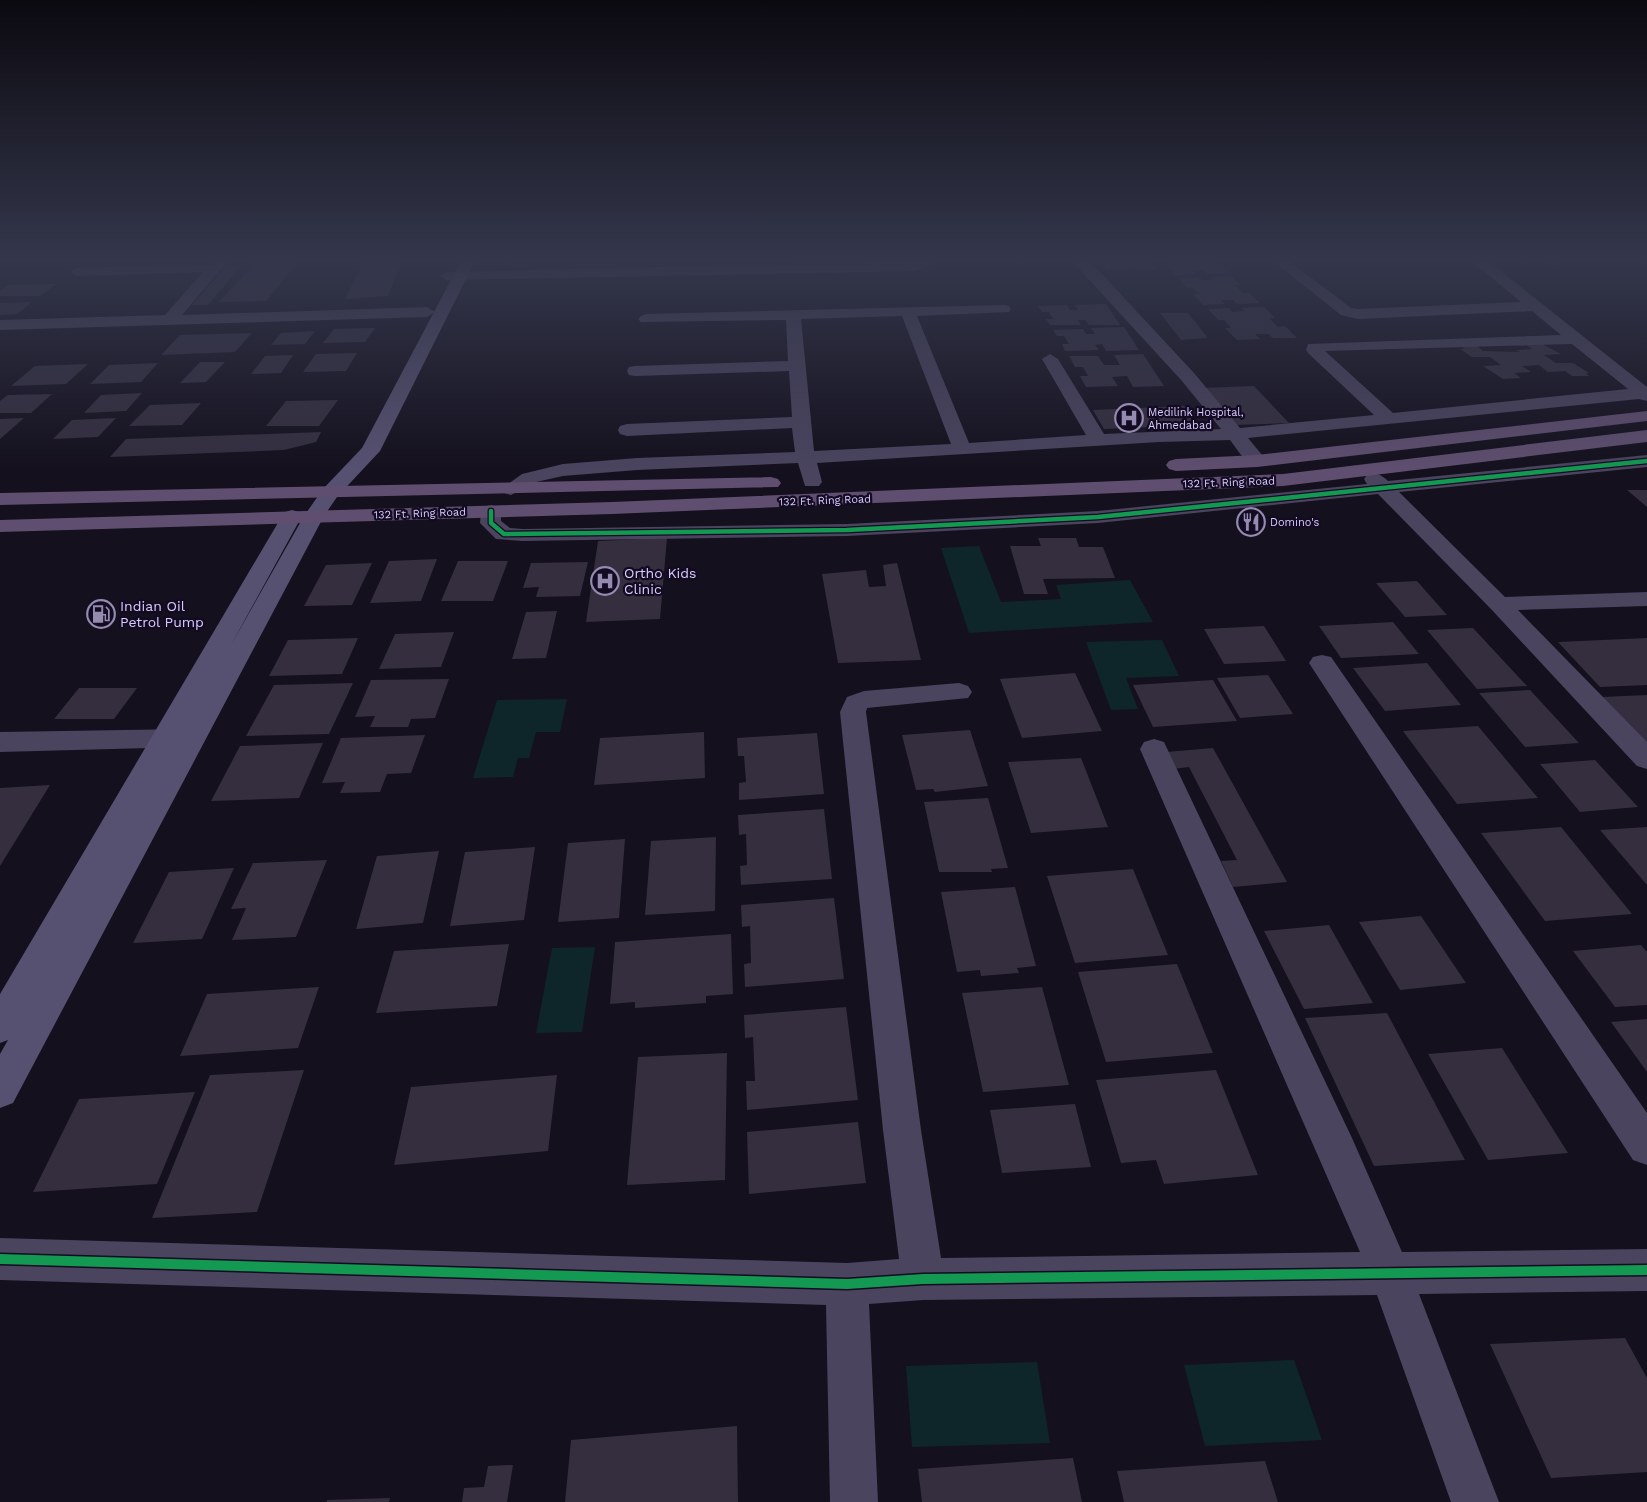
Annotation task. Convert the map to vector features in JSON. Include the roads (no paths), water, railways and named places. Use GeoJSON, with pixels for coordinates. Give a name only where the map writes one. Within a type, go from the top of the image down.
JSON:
{"type":"FeatureCollection","features":[{"type":"Feature","properties":{"kind":"main road","name":"132 Ft. Ring Road"},"geometry":{"type":"LineString","coordinates":[[0,526],[511,489],[886,481],[1257,461],[1647,416]]}},
{"type":"Feature","properties":{"kind":"main road","name":"132 Ft. Ring Road"},"geometry":{"type":"LineString","coordinates":[[0,500],[310,505],[491,511],[792,501],[1282,480],[1647,436]]}},
{"type":"Feature","properties":{"kind":"street"},"geometry":{"type":"LineString","coordinates":[[0,1027],[166,739],[310,505],[351,451],[417,331]]}},
{"type":"Feature","properties":{"kind":"street"},"geometry":{"type":"LineString","coordinates":[[0,1090],[193,738],[310,505],[370,451],[427,331]]}},
{"type":"Feature","properties":{"kind":"street"},"geometry":{"type":"LineString","coordinates":[[794,331],[801,422],[806,458],[812,482]]}},
{"type":"Feature","properties":{"kind":"street"},"geometry":{"type":"LineString","coordinates":[[916,331],[962,449]]}},
{"type":"Feature","properties":{"kind":"street"},"geometry":{"type":"LineString","coordinates":[[1146,331],[1188,377],[1257,461]]}},
{"type":"Feature","properties":{"kind":"street"},"geometry":{"type":"LineString","coordinates":[[1566,331],[1645,394]]}},
{"type":"Feature","properties":{"kind":"street"},"geometry":{"type":"LineString","coordinates":[[1388,418],[1314,350],[1314,347],[1576,339]]}},
{"type":"Feature","properties":{"kind":"street"},"geometry":{"type":"LineString","coordinates":[[1050,359],[1098,440]]}},
{"type":"Feature","properties":{"kind":"street"},"geometry":{"type":"LineString","coordinates":[[635,371],[797,366]]}},
{"type":"Feature","properties":{"kind":"street"},"geometry":{"type":"LineString","coordinates":[[511,489],[528,478],[563,470],[637,464],[806,458],[1098,440],[1235,434],[1645,394]]}},
{"type":"Feature","properties":{"kind":"street"},"geometry":{"type":"LineString","coordinates":[[628,430],[801,422]]}},
{"type":"Feature","properties":{"kind":"street"},"geometry":{"type":"LineString","coordinates":[[491,511],[491,523],[504,534],[847,530],[1098,517],[1647,461]]}},
{"type":"Feature","properties":{"kind":"street"},"geometry":{"type":"LineString","coordinates":[[1366,470],[1499,604],[1647,759]]}},
{"type":"Feature","properties":{"kind":"street"},"geometry":{"type":"LineString","coordinates":[[1499,604],[1647,599]]}},
{"type":"Feature","properties":{"kind":"street"},"geometry":{"type":"LineString","coordinates":[[1322,663],[1647,1146]]}},
{"type":"Feature","properties":{"kind":"street"},"geometry":{"type":"LineString","coordinates":[[924,1279],[902,1130],[853,712],[856,704],[864,700],[959,692]]}},
{"type":"Feature","properties":{"kind":"street"},"geometry":{"type":"LineString","coordinates":[[0,742],[193,738]]}},
{"type":"Feature","properties":{"kind":"street"},"geometry":{"type":"LineString","coordinates":[[1154,749],[1338,1152],[1390,1273],[1475,1502]]}},
{"type":"Feature","properties":{"kind":"street"},"geometry":{"type":"LineString","coordinates":[[0,1259],[847,1284],[924,1279],[1647,1270]]}},
{"type":"Feature","properties":{"kind":"street"},"geometry":{"type":"LineString","coordinates":[[847,1284],[854,1502]]}},
{"type":"Feature","properties":{"kind":"place","name":"Medilink Hospital, Ahmedabad"},"geometry":{"type":"Point","coordinates":[1129,418]}},
{"type":"Feature","properties":{"kind":"place","name":"Domino's"},"geometry":{"type":"Point","coordinates":[1251,522]}},
{"type":"Feature","properties":{"kind":"place","name":"Ortho Kids Clinic"},"geometry":{"type":"Point","coordinates":[605,581]}},
{"type":"Feature","properties":{"kind":"place","name":"Indian Oil Petrol Pump"},"geometry":{"type":"Point","coordinates":[101,614]}}]}
